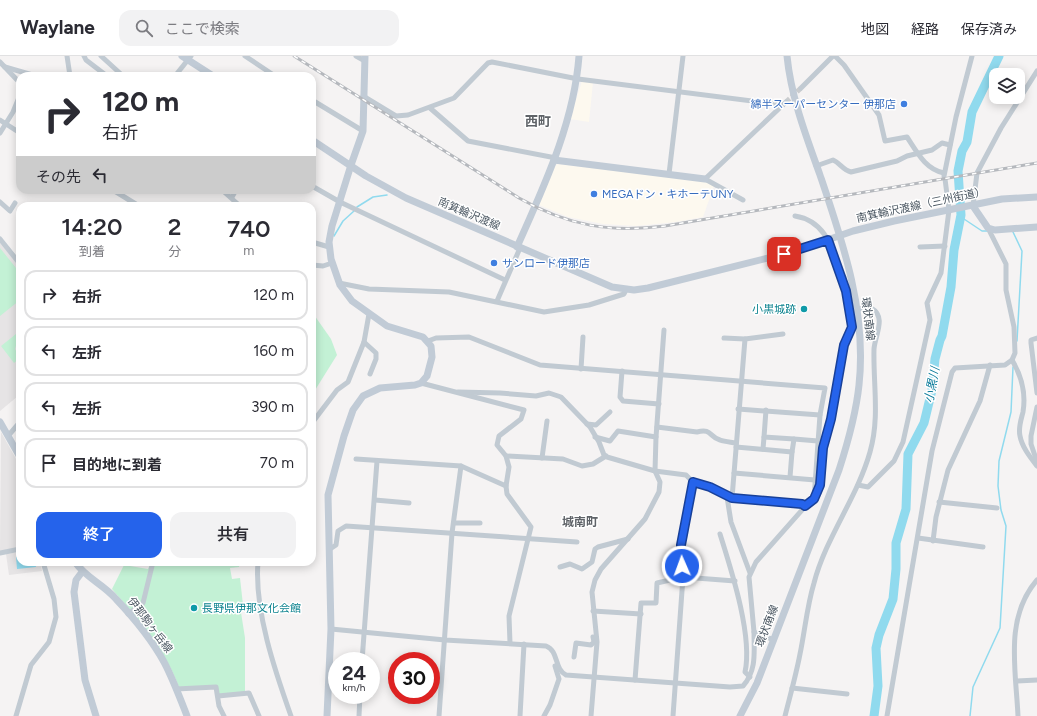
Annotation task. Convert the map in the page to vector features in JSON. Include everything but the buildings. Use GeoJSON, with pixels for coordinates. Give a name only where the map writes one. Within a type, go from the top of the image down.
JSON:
{"type":"FeatureCollection","features":[{"type":"Feature","properties":{"kind":"street"},"geometry":{"type":"LineString","coordinates":[[66,56],[69,72]]}},
{"type":"Feature","properties":{"kind":"street"},"geometry":{"type":"LineString","coordinates":[[84,56],[86,60],[102,72]]}},
{"type":"Feature","properties":{"kind":"street"},"geometry":{"type":"LineString","coordinates":[[101,56],[119,72]]}},
{"type":"Feature","properties":{"kind":"street"},"geometry":{"type":"LineString","coordinates":[[182,56],[190,58],[207,72]]}},
{"type":"Feature","properties":{"kind":"street"},"geometry":{"type":"LineString","coordinates":[[244,56],[269,72]]}},
{"type":"Feature","properties":{"kind":"street"},"geometry":{"type":"LineString","coordinates":[[327,716],[331,629],[330,548],[327,515],[328,495],[353,410],[363,396],[372,390],[388,386],[415,385],[421,383],[427,376],[432,357],[432,351],[428,341],[418,334],[386,326],[352,301],[339,283],[332,264],[329,247],[330,234],[363,131],[365,117],[363,96],[365,58],[356,56]]}},
{"type":"Feature","properties":{"kind":"street"},"geometry":{"type":"LineString","coordinates":[[497,301],[555,159],[578,79],[579,56]]}},
{"type":"Feature","properties":{"kind":"street"},"geometry":{"type":"LineString","coordinates":[[669,174],[683,56]]}},
{"type":"Feature","properties":{"kind":"street","name":"環状南線"},"geometry":{"type":"LineString","coordinates":[[740,716],[757,683],[839,470],[851,434],[860,385],[860,333],[851,275],[840,236],[796,102],[788,56]]}},
{"type":"Feature","properties":{"kind":"street"},"geometry":{"type":"LineString","coordinates":[[801,88],[834,56],[844,65],[879,115],[885,140],[906,137],[924,162],[945,177]]}},
{"type":"Feature","properties":{"kind":"street"},"geometry":{"type":"LineString","coordinates":[[858,485],[868,487],[894,461],[903,442],[930,320],[927,303],[941,273],[951,210],[945,177],[950,145],[972,56]]}},
{"type":"Feature","properties":{"kind":"street"},"geometry":{"type":"LineString","coordinates":[[178,72],[190,58]]}},
{"type":"Feature","properties":{"kind":"street"},"geometry":{"type":"LineString","coordinates":[[0,62],[16,79]]}},
{"type":"Feature","properties":{"kind":"street"},"geometry":{"type":"LineString","coordinates":[[363,96],[396,116],[408,115],[454,98],[488,63],[492,62],[578,79],[785,104],[705,179]]}},
{"type":"Feature","properties":{"kind":"street"},"geometry":{"type":"LineString","coordinates":[[5,67],[22,72]]}},
{"type":"Feature","properties":{"kind":"street"},"geometry":{"type":"LineString","coordinates":[[888,716],[938,424],[952,372],[955,368],[1005,365],[1012,360],[1015,353],[1014,327],[1006,290],[1006,264],[988,228],[972,206],[977,174],[1001,128],[1037,71]]}},
{"type":"Feature","properties":{"kind":"street"},"geometry":{"type":"LineString","coordinates":[[316,102],[363,131]]}},
{"type":"Feature","properties":{"kind":"street"},"geometry":{"type":"LineString","coordinates":[[0,133],[14,112],[16,106]]}},
{"type":"Feature","properties":{"kind":"street"},"geometry":{"type":"LineString","coordinates":[[430,108],[468,141],[555,159],[705,179],[743,200]]}},
{"type":"Feature","properties":{"kind":"street"},"geometry":{"type":"LineString","coordinates":[[0,120],[16,130]]}},
{"type":"Feature","properties":{"kind":"street","name":"南箕輪沢渡線"},"geometry":{"type":"LineString","coordinates":[[316,143],[378,184],[406,198],[612,287],[626,290]]}},
{"type":"Feature","properties":{"kind":"street"},"geometry":{"type":"LineString","coordinates":[[816,166],[833,160],[838,162],[845,170],[851,172],[897,161],[918,153],[932,150],[942,143],[950,145]]}},
{"type":"Feature","properties":{"kind":"street"},"geometry":{"type":"LineString","coordinates":[[316,188],[340,202],[505,280]]}},
{"type":"Feature","properties":{"kind":"street"},"geometry":{"type":"LineString","coordinates":[[120,194],[132,202]]}},
{"type":"Feature","properties":{"kind":"street"},"geometry":{"type":"LineString","coordinates":[[228,194],[236,202]]}},
{"type":"Feature","properties":{"kind":"street","name":"南箕輪沢渡線（三州街道）"},"geometry":{"type":"LineString","coordinates":[[626,290],[648,288],[796,251],[840,236],[894,221],[1019,197],[1037,197]]}},
{"type":"Feature","properties":{"kind":"street"},"geometry":{"type":"LineString","coordinates":[[0,202],[10,211],[15,203]]}},
{"type":"Feature","properties":{"kind":"street"},"geometry":{"type":"LineString","coordinates":[[750,573],[756,562],[805,506],[814,499],[820,485],[823,448],[831,419],[844,345],[852,327],[852,318],[843,278],[824,232],[803,217],[795,216]]}},
{"type":"Feature","properties":{"kind":"street"},"geometry":{"type":"LineString","coordinates":[[988,228],[994,230],[1037,227]]}},
{"type":"Feature","properties":{"kind":"street"},"geometry":{"type":"LineString","coordinates":[[0,239],[16,259]]}},
{"type":"Feature","properties":{"kind":"street"},"geometry":{"type":"LineString","coordinates":[[316,243],[329,247]]}},
{"type":"Feature","properties":{"kind":"street"},"geometry":{"type":"LineString","coordinates":[[920,247],[945,246]]}},
{"type":"Feature","properties":{"kind":"street"},"geometry":{"type":"LineString","coordinates":[[316,265],[323,266],[332,264]]}},
{"type":"Feature","properties":{"kind":"street"},"geometry":{"type":"LineString","coordinates":[[843,278],[851,275]]}},
{"type":"Feature","properties":{"kind":"street"},"geometry":{"type":"LineString","coordinates":[[339,283],[369,289],[449,292],[497,301],[532,311],[556,311],[608,300],[624,294],[626,290]]}},
{"type":"Feature","properties":{"kind":"street"},"geometry":{"type":"LineString","coordinates":[[785,716],[800,655],[814,581],[829,543],[858,485],[870,452],[875,427],[877,400],[874,344],[880,321],[876,311],[871,308],[857,309]]}},
{"type":"Feature","properties":{"kind":"street"},"geometry":{"type":"LineString","coordinates":[[316,418],[337,390],[348,382],[364,342],[369,314]]}},
{"type":"Feature","properties":{"kind":"street"},"geometry":{"type":"LineString","coordinates":[[591,716],[597,642],[592,592],[595,580],[601,569],[645,518],[658,496],[660,482],[655,471],[656,437],[664,330]]}},
{"type":"Feature","properties":{"kind":"street"},"geometry":{"type":"LineString","coordinates":[[724,338],[745,339],[783,334]]}},
{"type":"Feature","properties":{"kind":"street"},"geometry":{"type":"LineString","coordinates":[[428,341],[436,338],[469,337],[540,365],[825,388],[820,415],[814,499]]}},
{"type":"Feature","properties":{"kind":"street"},"geometry":{"type":"LineString","coordinates":[[581,368],[583,337]]}},
{"type":"Feature","properties":{"kind":"street"},"geometry":{"type":"LineString","coordinates":[[1037,338],[1031,340],[1031,343],[1037,393]]}},
{"type":"Feature","properties":{"kind":"street"},"geometry":{"type":"LineString","coordinates":[[331,629],[444,640],[510,643],[550,647],[563,674],[675,683],[737,687],[743,686],[750,677],[754,662],[754,632],[750,573],[731,522],[729,498],[734,473],[738,408],[745,339]]}},
{"type":"Feature","properties":{"kind":"street"},"geometry":{"type":"LineString","coordinates":[[364,342],[376,353],[370,374]]}},
{"type":"Feature","properties":{"kind":"street"},"geometry":{"type":"LineString","coordinates":[[1012,360],[1022,386],[1024,398],[1019,425],[1019,435],[1022,444],[1037,466]]}},
{"type":"Feature","properties":{"kind":"street"},"geometry":{"type":"LineString","coordinates":[[933,541],[939,502],[948,470],[980,401],[990,365]]}},
{"type":"Feature","properties":{"kind":"street"},"geometry":{"type":"LineString","coordinates":[[622,371],[620,398],[623,401],[658,404]]}},
{"type":"Feature","properties":{"kind":"street"},"geometry":{"type":"LineString","coordinates":[[421,383],[524,410],[521,419],[499,436],[497,445],[506,456],[509,467],[506,486],[507,494],[531,527],[530,538],[509,616],[510,643]]}},
{"type":"Feature","properties":{"kind":"street"},"geometry":{"type":"LineString","coordinates":[[458,392],[536,396],[549,393],[560,397],[587,424],[606,456],[655,471],[686,475],[693,482],[710,487],[729,498],[802,504],[805,506]]}},
{"type":"Feature","properties":{"kind":"street"},"geometry":{"type":"LineString","coordinates":[[1037,407],[1031,444],[1037,462]]}},
{"type":"Feature","properties":{"kind":"street"},"geometry":{"type":"LineString","coordinates":[[738,408],[820,415]]}},
{"type":"Feature","properties":{"kind":"street"},"geometry":{"type":"LineString","coordinates":[[763,449],[766,410]]}},
{"type":"Feature","properties":{"kind":"street"},"geometry":{"type":"LineString","coordinates":[[587,424],[596,424],[610,412]]}},
{"type":"Feature","properties":{"kind":"street"},"geometry":{"type":"LineString","coordinates":[[0,422],[16,450]]}},
{"type":"Feature","properties":{"kind":"street"},"geometry":{"type":"LineString","coordinates":[[542,458],[547,422]]}},
{"type":"Feature","properties":{"kind":"street"},"geometry":{"type":"LineString","coordinates":[[8,436],[16,427]]}},
{"type":"Feature","properties":{"kind":"street"},"geometry":{"type":"LineString","coordinates":[[657,428],[697,432],[708,431],[720,441],[736,445],[792,452]]}},
{"type":"Feature","properties":{"kind":"street"},"geometry":{"type":"LineString","coordinates":[[596,437],[610,441],[618,431],[656,437]]}},
{"type":"Feature","properties":{"kind":"street"},"geometry":{"type":"LineString","coordinates":[[764,437],[818,441]]}},
{"type":"Feature","properties":{"kind":"street"},"geometry":{"type":"LineString","coordinates":[[790,477],[794,439]]}},
{"type":"Feature","properties":{"kind":"street"},"geometry":{"type":"LineString","coordinates":[[506,456],[563,459],[582,466],[593,464],[606,456]]}},
{"type":"Feature","properties":{"kind":"street"},"geometry":{"type":"LineString","coordinates":[[356,459],[461,466],[506,486]]}},
{"type":"Feature","properties":{"kind":"street"},"geometry":{"type":"LineString","coordinates":[[363,652],[377,461]]}},
{"type":"Feature","properties":{"kind":"street"},"geometry":{"type":"LineString","coordinates":[[439,716],[452,533],[461,466]]}},
{"type":"Feature","properties":{"kind":"street"},"geometry":{"type":"LineString","coordinates":[[734,473],[815,480]]}},
{"type":"Feature","properties":{"kind":"street"},"geometry":{"type":"LineString","coordinates":[[672,716],[682,577],[681,545],[693,482]]}},
{"type":"Feature","properties":{"kind":"street"},"geometry":{"type":"LineString","coordinates":[[375,500],[409,503]]}},
{"type":"Feature","properties":{"kind":"street"},"geometry":{"type":"LineString","coordinates":[[939,502],[997,508]]}},
{"type":"Feature","properties":{"kind":"street"},"geometry":{"type":"LineString","coordinates":[[454,523],[480,523]]}},
{"type":"Feature","properties":{"kind":"street"},"geometry":{"type":"LineString","coordinates":[[330,548],[336,545],[338,531],[346,526],[577,542]]}},
{"type":"Feature","properties":{"kind":"street"},"geometry":{"type":"LineString","coordinates":[[720,534],[735,581],[746,645],[747,658],[745,672],[750,677]]}},
{"type":"Feature","properties":{"kind":"street"},"geometry":{"type":"LineString","coordinates":[[918,538],[983,547]]}},
{"type":"Feature","properties":{"kind":"street"},"geometry":{"type":"LineString","coordinates":[[560,567],[570,564],[582,569],[592,562],[595,549],[598,546],[628,539]]}},
{"type":"Feature","properties":{"kind":"street"},"geometry":{"type":"LineString","coordinates":[[0,553],[16,550]]}},
{"type":"Feature","properties":{"kind":"street"},"geometry":{"type":"LineString","coordinates":[[16,716],[31,665],[49,642],[56,617],[54,599],[44,566]]}},
{"type":"Feature","properties":{"kind":"street","name":"伊那駒ヶ岳線"},"geometry":{"type":"LineString","coordinates":[[78,566],[82,572],[105,588],[128,614],[163,661],[187,716]]}},
{"type":"Feature","properties":{"kind":"street"},"geometry":{"type":"LineString","coordinates":[[128,614],[143,603],[152,566]]}},
{"type":"Feature","properties":{"kind":"street"},"geometry":{"type":"LineString","coordinates":[[258,566],[260,605],[268,642],[279,684],[291,716]]}},
{"type":"Feature","properties":{"kind":"street"},"geometry":{"type":"LineString","coordinates":[[82,572],[76,580],[74,592],[85,680],[96,716]]}},
{"type":"Feature","properties":{"kind":"street"},"geometry":{"type":"LineString","coordinates":[[635,680],[641,603],[656,603],[657,583],[682,577],[735,581]]}},
{"type":"Feature","properties":{"kind":"street"},"geometry":{"type":"LineString","coordinates":[[1018,716],[1014,637],[1018,612],[1024,598],[1037,580]]}},
{"type":"Feature","properties":{"kind":"street"},"geometry":{"type":"LineString","coordinates":[[593,611],[641,614]]}},
{"type":"Feature","properties":{"kind":"street"},"geometry":{"type":"LineString","coordinates":[[574,657],[576,644],[591,645],[594,642],[592,620],[594,619]]}},
{"type":"Feature","properties":{"kind":"street"},"geometry":{"type":"LineString","coordinates":[[754,632],[774,640]]}},
{"type":"Feature","properties":{"kind":"street"},"geometry":{"type":"LineString","coordinates":[[520,716],[524,644]]}},
{"type":"Feature","properties":{"kind":"street"},"geometry":{"type":"LineString","coordinates":[[544,716],[550,705],[559,679],[554,662],[556,658]]}},
{"type":"Feature","properties":{"kind":"street"},"geometry":{"type":"LineString","coordinates":[[1017,681],[1037,680]]}},
{"type":"Feature","properties":{"kind":"street"},"geometry":{"type":"LineString","coordinates":[[176,689],[216,687],[224,716]]}},
{"type":"Feature","properties":{"kind":"street"},"geometry":{"type":"LineString","coordinates":[[792,688],[846,694]]}},
{"type":"Feature","properties":{"kind":"street"},"geometry":{"type":"LineString","coordinates":[[218,696],[249,694],[259,716]]}},
{"type":"Feature","properties":{"kind":"street"},"geometry":{"type":"LineString","coordinates":[[359,716],[360,704]]}},
{"type":"Feature","properties":{"kind":"shaded area"},"geometry":{"type":"Polygon","coordinates":[[[582,81],[593,82],[589,122],[570,119],[582,81]]]}},
{"type":"Feature","properties":{"kind":"shaded area"},"geometry":{"type":"Polygon","coordinates":[[[558,164],[706,181],[714,186],[703,217],[676,222],[636,226],[603,224],[568,217],[539,205],[555,166],[558,164]]]}},
{"type":"Feature","properties":{"kind":"shaded area"},"geometry":{"type":"Polygon","coordinates":[[[0,243],[16,262],[16,398],[0,411],[0,243]]]}},
{"type":"Feature","properties":{"kind":"shaded area"},"geometry":{"type":"Polygon","coordinates":[[[1,432],[16,459],[16,549],[0,551],[1,432]]]}},
{"type":"Feature","properties":{"kind":"shaded area"},"geometry":{"type":"Polygon","coordinates":[[[16,553],[16,566],[41,566],[42,571],[9,575],[6,554],[16,553]]]}},
{"type":"Feature","properties":{"kind":"green space"},"geometry":{"type":"Polygon","coordinates":[[[0,248],[16,268],[16,303],[0,316],[0,248]]]}},
{"type":"Feature","properties":{"kind":"green space"},"geometry":{"type":"Polygon","coordinates":[[[316,318],[331,339],[337,355],[316,389],[316,318]]]}},
{"type":"Feature","properties":{"kind":"green space"},"geometry":{"type":"Polygon","coordinates":[[[16,334],[16,361],[14,363],[1,346],[16,334]]]}},
{"type":"Feature","properties":{"kind":"green space"},"geometry":{"type":"Polygon","coordinates":[[[124,566],[148,569],[149,566],[239,566],[230,568],[232,579],[240,578],[243,605],[240,606],[245,638],[245,693],[219,695],[217,686],[179,687],[159,647],[112,589],[124,566]]]}},
{"type":"Feature","properties":{"kind":"water"},"geometry":{"type":"Polygon","coordinates":[[[17,566],[36,567],[17,569],[17,566]]]}},
{"type":"Feature","properties":{"kind":"waterway","name":"小黒川"},"geometry":{"type":"LineString","coordinates":[[874,716],[878,686],[876,648],[879,635],[893,599],[896,569],[896,543],[906,509],[908,454],[924,423],[932,390],[935,359],[942,336],[951,287],[954,250],[961,215],[958,171],[962,151],[967,142],[972,112],[999,56]]}},
{"type":"Feature","properties":{"kind":"waterway"},"geometry":{"type":"LineString","coordinates":[[357,207],[373,197],[387,195]]}},
{"type":"Feature","properties":{"kind":"waterway"},"geometry":{"type":"LineString","coordinates":[[334,236],[343,221],[354,211]]}},
{"type":"Feature","properties":{"kind":"waterway"},"geometry":{"type":"LineString","coordinates":[[961,217],[982,231],[989,231]]}},
{"type":"Feature","properties":{"kind":"waterway"},"geometry":{"type":"LineString","coordinates":[[1013,232],[1022,251],[1017,341]]}},
{"type":"Feature","properties":{"kind":"waterway"},"geometry":{"type":"LineString","coordinates":[[970,716],[973,687],[1000,628],[1006,526],[1001,510],[998,486],[999,461],[1011,412],[1013,367]]}},
{"type":"Feature","properties":{"kind":"tunnel"},"geometry":{"type":"LineString","coordinates":[[786,102],[801,88]]}},
{"type":"Feature","properties":{"kind":"railway"},"geometry":{"type":"LineString","coordinates":[[294,56],[537,208],[572,221],[608,228],[626,229],[665,226],[1037,163]]}},
{"type":"Feature","properties":{"kind":"place","name":"綿半スーパーセンター 伊那店"},"geometry":{"type":"Point","coordinates":[904,104]}},
{"type":"Feature","properties":{"kind":"place","name":"MEGAドン・キホーテUNY"},"geometry":{"type":"Point","coordinates":[594,194]}},
{"type":"Feature","properties":{"kind":"place","name":"サンロード伊那店"},"geometry":{"type":"Point","coordinates":[494,263]}},
{"type":"Feature","properties":{"kind":"place","name":"小黒城跡"},"geometry":{"type":"Point","coordinates":[804,309]}},
{"type":"Feature","properties":{"kind":"place","name":"長野県伊那文化会館"},"geometry":{"type":"Point","coordinates":[194,608]}},
{"type":"Feature","properties":{"kind":"district","name":"西町"},"geometry":{"type":"Point","coordinates":[538,121]}},
{"type":"Feature","properties":{"kind":"district","name":"城南町"},"geometry":{"type":"Point","coordinates":[580,522]}},
{"type":"Feature","properties":{"kind":"route"},"geometry":{"type":"LineString","coordinates":[[682,566],[681,545],[693,482],[710,487],[725,496],[732,498],[802,504],[805,506],[814,499],[818,492],[823,448],[831,419],[844,345],[852,327],[852,318],[843,278],[828,240],[784,254]]}}]}
